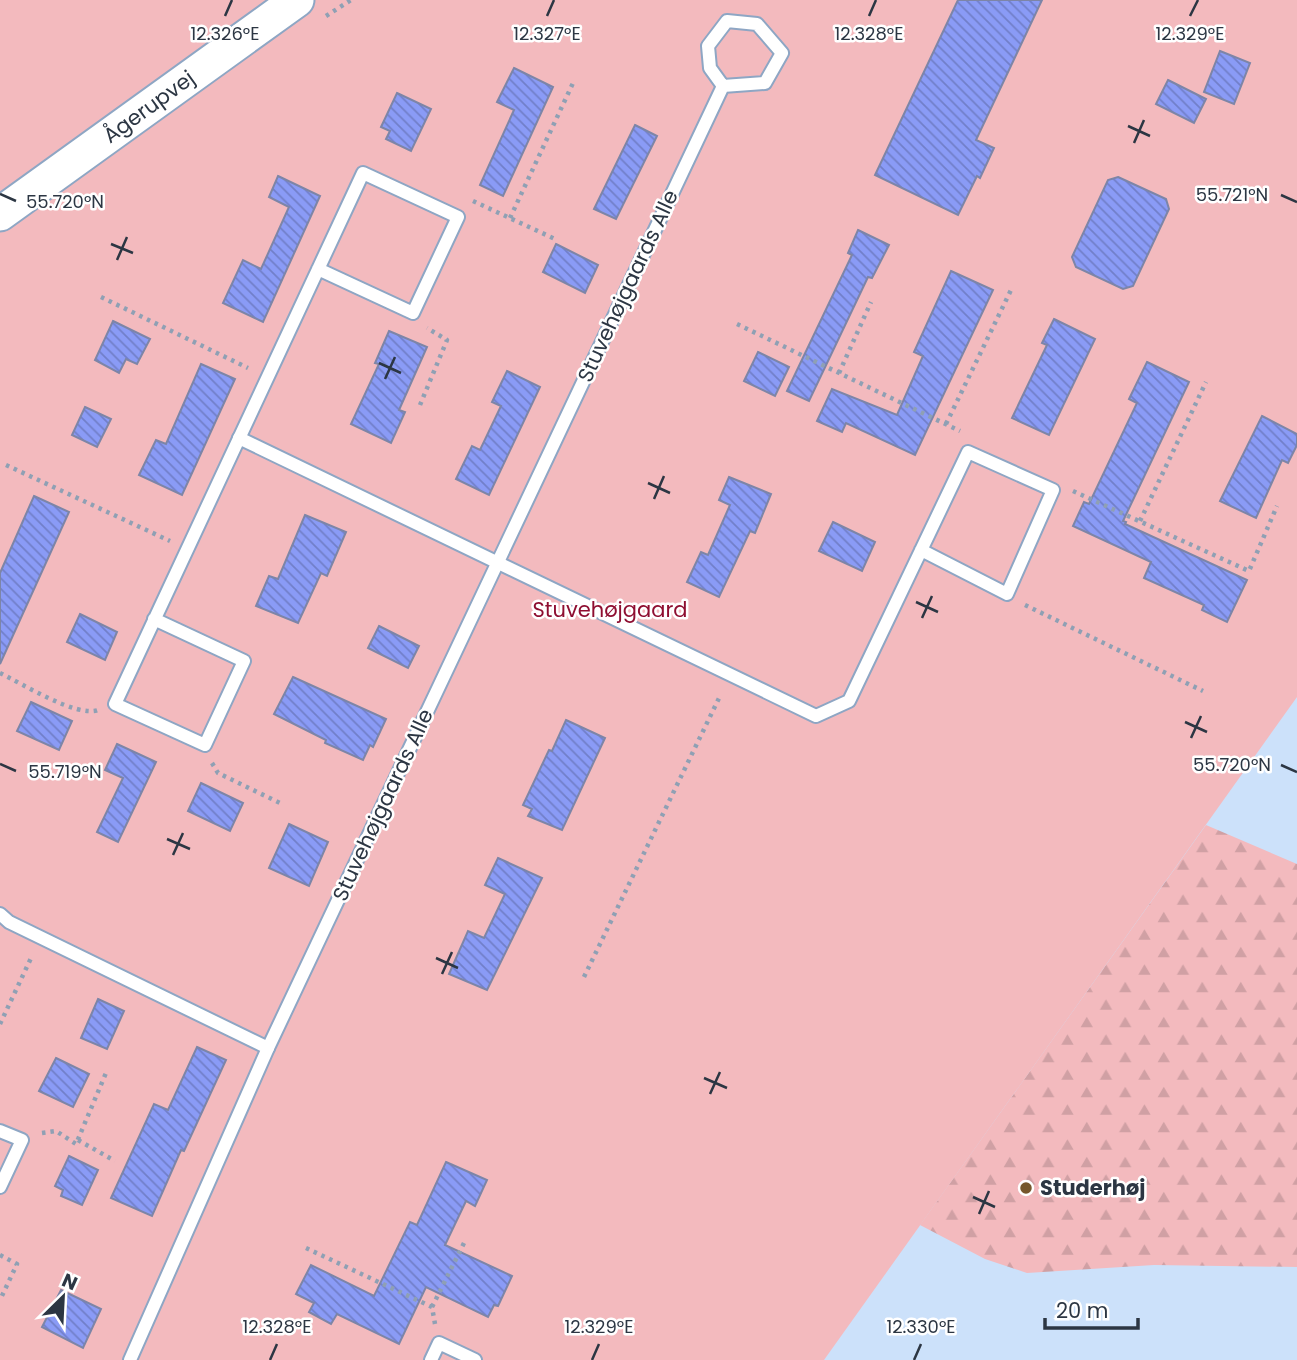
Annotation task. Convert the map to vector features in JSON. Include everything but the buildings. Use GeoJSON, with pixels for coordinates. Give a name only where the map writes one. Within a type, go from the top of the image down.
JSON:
{"type":"FeatureCollection","features":[{"type":"Feature","properties":{"kind":"street","name":"Ågerupvej"},"geometry":{"type":"LineString","coordinates":[[0,214],[297,0]]}},
{"type":"Feature","properties":{"kind":"lane"},"geometry":{"type":"LineString","coordinates":[[727,21],[757,24],[782,53],[765,83],[723,86],[710,68],[708,46],[727,21]]}},
{"type":"Feature","properties":{"kind":"lane","name":"Stuvehøjgaards Alle"},"geometry":{"type":"LineString","coordinates":[[130,1360],[268,1048],[723,86]]}},
{"type":"Feature","properties":{"kind":"lane"},"geometry":{"type":"LineString","coordinates":[[154,619],[244,661],[205,745],[115,704],[154,619],[187,548],[363,173],[458,217],[413,313],[318,269]]}},
{"type":"Feature","properties":{"kind":"lane"},"geometry":{"type":"LineString","coordinates":[[239,438],[817,716],[849,701],[921,550],[968,452],[1053,490],[1007,594],[921,550]]}},
{"type":"Feature","properties":{"kind":"lane"},"geometry":{"type":"LineString","coordinates":[[0,914],[9,922],[268,1048]]}},
{"type":"Feature","properties":{"kind":"lane"},"geometry":{"type":"LineString","coordinates":[[0,1130],[22,1140],[0,1187]]}},
{"type":"Feature","properties":{"kind":"lane"},"geometry":{"type":"LineString","coordinates":[[431,1360],[439,1343],[475,1360]]}},
{"type":"Feature","properties":{"kind":"path"},"geometry":{"type":"LineString","coordinates":[[510,218],[573,83]]}},
{"type":"Feature","properties":{"kind":"path"},"geometry":{"type":"LineString","coordinates":[[454,216],[464,196],[555,239]]}},
{"type":"Feature","properties":{"kind":"path"},"geometry":{"type":"LineString","coordinates":[[946,424],[1011,290]]}},
{"type":"Feature","properties":{"kind":"path"},"geometry":{"type":"LineString","coordinates":[[101,297],[267,378]]}},
{"type":"Feature","properties":{"kind":"path"},"geometry":{"type":"LineString","coordinates":[[839,373],[871,302]]}},
{"type":"Feature","properties":{"kind":"path"},"geometry":{"type":"LineString","coordinates":[[417,304],[424,327],[447,340],[420,405]]}},
{"type":"Feature","properties":{"kind":"path"},"geometry":{"type":"LineString","coordinates":[[737,324],[966,434],[968,452]]}},
{"type":"Feature","properties":{"kind":"path"},"geometry":{"type":"LineString","coordinates":[[1140,521],[1206,382]]}},
{"type":"Feature","properties":{"kind":"path"},"geometry":{"type":"LineString","coordinates":[[6,465],[187,548]]}},
{"type":"Feature","properties":{"kind":"path"},"geometry":{"type":"LineString","coordinates":[[1053,490],[1075,491],[1249,572],[1277,506]]}},
{"type":"Feature","properties":{"kind":"path"},"geometry":{"type":"LineString","coordinates":[[1014,579],[1026,607],[1203,691]]}},
{"type":"Feature","properties":{"kind":"path"},"geometry":{"type":"LineString","coordinates":[[0,673],[82,711],[90,713],[115,704]]}},
{"type":"Feature","properties":{"kind":"path"},"geometry":{"type":"LineString","coordinates":[[584,977],[730,674]]}},
{"type":"Feature","properties":{"kind":"path"},"geometry":{"type":"LineString","coordinates":[[205,745],[218,773],[282,804]]}},
{"type":"Feature","properties":{"kind":"path"},"geometry":{"type":"LineString","coordinates":[[0,1024],[41,937]]}},
{"type":"Feature","properties":{"kind":"path"},"geometry":{"type":"LineString","coordinates":[[13,1137],[56,1131],[76,1143],[106,1073]]}},
{"type":"Feature","properties":{"kind":"path"},"geometry":{"type":"LineString","coordinates":[[78,1140],[115,1161]]}},
{"type":"Feature","properties":{"kind":"path"},"geometry":{"type":"LineString","coordinates":[[439,1343],[432,1307],[467,1239]]}},
{"type":"Feature","properties":{"kind":"path"},"geometry":{"type":"LineString","coordinates":[[306,1248],[432,1307]]}},
{"type":"Feature","properties":{"kind":"path"},"geometry":{"type":"LineString","coordinates":[[0,1255],[17,1264],[0,1300]]}},
{"type":"Feature","properties":{"kind":"green space","name":"Stuvehøjgaard"},"geometry":{"type":"Polygon","coordinates":[[[0,0],[1297,0],[1297,697],[824,1360],[0,1360],[0,0]]]}},
{"type":"Feature","properties":{"kind":"green space"},"geometry":{"type":"Polygon","coordinates":[[[1206,825],[1297,864],[1297,1267],[1154,1265],[1027,1273],[985,1259],[920,1225],[1206,825]]]}},
{"type":"Feature","properties":{"kind":"place","name":"Studerhøj"},"geometry":{"type":"Point","coordinates":[1026,1188]}}]}
